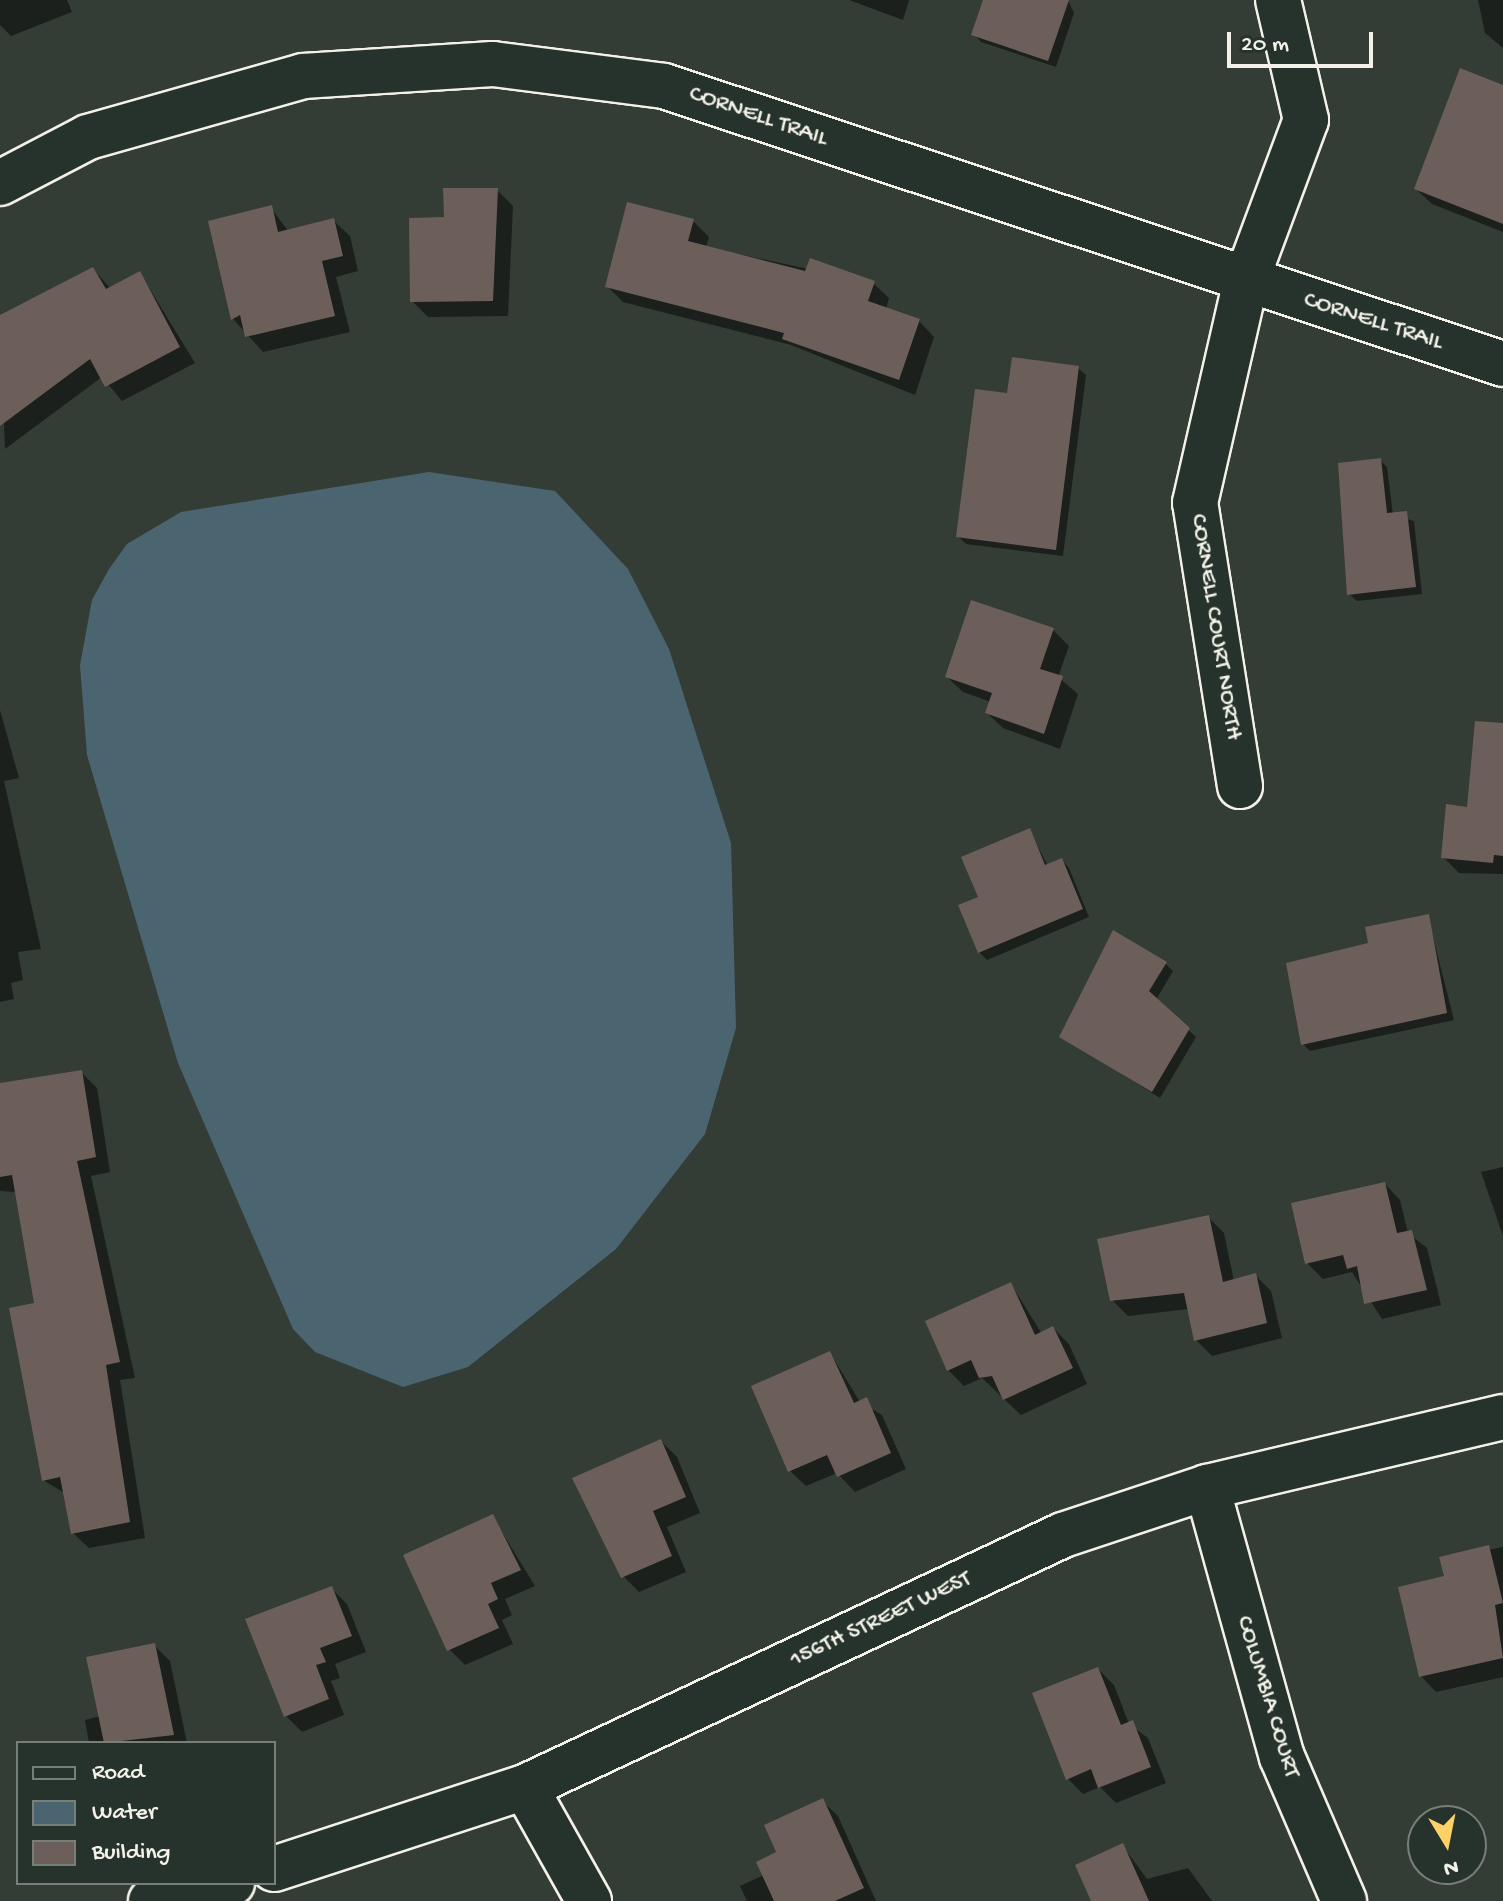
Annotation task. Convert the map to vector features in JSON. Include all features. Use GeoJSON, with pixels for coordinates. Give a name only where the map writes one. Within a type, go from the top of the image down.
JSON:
{"type":"FeatureCollection","features":[{"type":"Feature","properties":{"kind":"street","name":"CORNELL COURT NORTH"},"geometry":{"type":"LineString","coordinates":[[1240,786],[1195,503],[1246,281],[1306,120],[1278,0]]}},
{"type":"Feature","properties":{"kind":"street","name":"CORNELL TRAIL"},"geometry":{"type":"LineString","coordinates":[[0,183],[88,137],[303,76],[493,64],[664,86],[1503,364]]}},
{"type":"Feature","properties":{"kind":"street","name":"156TH STREET WEST"},"geometry":{"type":"LineString","coordinates":[[276,1868],[525,1787],[1063,1535],[1207,1487],[1503,1417]]}},
{"type":"Feature","properties":{"kind":"street","name":"COLUMBIA COURT"},"geometry":{"type":"LineString","coordinates":[[1207,1487],[1282,1757],[1344,1901]]}},
{"type":"Feature","properties":{"kind":"street"},"geometry":{"type":"LineString","coordinates":[[525,1787],[589,1901]]}},
{"type":"Feature","properties":{"kind":"street"},"geometry":{"type":"LineString","coordinates":[[151,1901],[223,1885]]}},
{"type":"Feature","properties":{"kind":"water"},"geometry":{"type":"Polygon","coordinates":[[[429,472],[555,491],[628,569],[669,649],[731,843],[736,1028],[705,1134],[616,1249],[468,1367],[403,1387],[315,1352],[293,1329],[178,1063],[87,755],[80,665],[92,600],[109,569],[127,544],[181,512],[429,472]]]}},
{"type":"Feature","properties":{"kind":"building"},"geometry":{"type":"Polygon","coordinates":[[[983,0],[1069,0],[1048,61],[971,35],[983,0]]]}},
{"type":"Feature","properties":{"kind":"building"},"geometry":{"type":"Polygon","coordinates":[[[1460,68],[1503,85],[1503,224],[1414,189],[1460,68]]]}},
{"type":"Feature","properties":{"kind":"building"},"geometry":{"type":"Polygon","coordinates":[[[443,188],[498,188],[493,301],[410,302],[409,218],[444,217],[443,188]]]}},
{"type":"Feature","properties":{"kind":"building"},"geometry":{"type":"Polygon","coordinates":[[[627,202],[694,219],[688,241],[805,271],[810,258],[875,281],[868,301],[920,319],[899,380],[782,339],[784,333],[605,287],[627,202]]]}},
{"type":"Feature","properties":{"kind":"building"},"geometry":{"type":"Polygon","coordinates":[[[272,205],[278,232],[334,218],[343,256],[322,261],[335,316],[245,337],[240,315],[231,320],[208,221],[272,205]]]}},
{"type":"Feature","properties":{"kind":"building"},"geometry":{"type":"Polygon","coordinates":[[[93,267],[106,289],[140,271],[180,347],[105,387],[90,359],[0,426],[0,315],[93,267]]]}},
{"type":"Feature","properties":{"kind":"building"},"geometry":{"type":"Polygon","coordinates":[[[1012,357],[1079,366],[1056,550],[956,537],[975,389],[1007,393],[1012,357]]]}},
{"type":"Feature","properties":{"kind":"building"},"geometry":{"type":"Polygon","coordinates":[[[1381,458],[1387,513],[1407,511],[1416,587],[1347,595],[1338,463],[1381,458]]]}},
{"type":"Feature","properties":{"kind":"building"},"geometry":{"type":"Polygon","coordinates":[[[971,600],[1054,628],[1040,669],[1063,676],[1044,734],[985,713],[992,693],[945,677],[971,600]]]}},
{"type":"Feature","properties":{"kind":"building"},"geometry":{"type":"Polygon","coordinates":[[[1475,721],[1503,723],[1503,856],[1494,855],[1493,863],[1441,858],[1446,804],[1467,807],[1475,721]]]}},
{"type":"Feature","properties":{"kind":"building"},"geometry":{"type":"Polygon","coordinates":[[[1030,828],[1045,865],[1062,858],[1083,909],[978,953],[958,905],[978,897],[961,857],[1030,828]]]}},
{"type":"Feature","properties":{"kind":"building"},"geometry":{"type":"Polygon","coordinates":[[[1429,914],[1447,1013],[1301,1045],[1286,963],[1368,943],[1365,927],[1429,914]]]}},
{"type":"Feature","properties":{"kind":"building"},"geometry":{"type":"Polygon","coordinates":[[[1113,930],[1167,962],[1149,991],[1190,1028],[1152,1092],[1059,1037],[1113,930]]]}},
{"type":"Feature","properties":{"kind":"building"},"geometry":{"type":"Polygon","coordinates":[[[82,1070],[96,1157],[77,1161],[120,1362],[106,1365],[130,1522],[71,1534],[60,1477],[42,1481],[9,1308],[34,1303],[12,1175],[0,1177],[0,1083],[82,1070]]]}},
{"type":"Feature","properties":{"kind":"building"},"geometry":{"type":"Polygon","coordinates":[[[1385,1182],[1397,1233],[1412,1230],[1427,1290],[1364,1304],[1357,1266],[1347,1269],[1343,1255],[1305,1264],[1291,1203],[1385,1182]]]}},
{"type":"Feature","properties":{"kind":"building"},"geometry":{"type":"Polygon","coordinates":[[[1209,1215],[1223,1282],[1256,1273],[1267,1323],[1194,1341],[1184,1293],[1110,1301],[1097,1239],[1209,1215]]]}},
{"type":"Feature","properties":{"kind":"building"},"geometry":{"type":"Polygon","coordinates":[[[1011,1282],[1035,1335],[1053,1326],[1073,1368],[1003,1400],[992,1376],[979,1378],[971,1360],[947,1371],[925,1321],[1011,1282]]]}},
{"type":"Feature","properties":{"kind":"building"},"geometry":{"type":"Polygon","coordinates":[[[830,1351],[854,1403],[867,1397],[891,1453],[837,1477],[827,1455],[788,1472],[751,1386],[830,1351]]]}},
{"type":"Feature","properties":{"kind":"building"},"geometry":{"type":"Polygon","coordinates":[[[661,1439],[686,1497],[653,1511],[672,1556],[621,1578],[572,1478],[661,1439]]]}},
{"type":"Feature","properties":{"kind":"building"},"geometry":{"type":"Polygon","coordinates":[[[493,1514],[521,1570],[491,1583],[498,1599],[488,1604],[499,1628],[447,1651],[403,1555],[493,1514]]]}},
{"type":"Feature","properties":{"kind":"building"},"geometry":{"type":"Polygon","coordinates":[[[1489,1545],[1503,1603],[1495,1605],[1503,1658],[1419,1677],[1398,1587],[1444,1576],[1439,1557],[1489,1545]]]}},
{"type":"Feature","properties":{"kind":"building"},"geometry":{"type":"Polygon","coordinates":[[[332,1586],[352,1636],[320,1648],[326,1662],[316,1665],[329,1699],[284,1717],[245,1619],[332,1586]]]}},
{"type":"Feature","properties":{"kind":"building"},"geometry":{"type":"Polygon","coordinates":[[[155,1643],[174,1735],[104,1741],[86,1657],[155,1643]]]}},
{"type":"Feature","properties":{"kind":"building"},"geometry":{"type":"Polygon","coordinates":[[[1098,1667],[1121,1725],[1133,1720],[1151,1767],[1098,1788],[1091,1769],[1066,1780],[1032,1693],[1098,1667]]]}},
{"type":"Feature","properties":{"kind":"building"},"geometry":{"type":"Polygon","coordinates":[[[823,1798],[864,1888],[835,1901],[774,1901],[756,1862],[776,1852],[764,1825],[823,1798]]]}},
{"type":"Feature","properties":{"kind":"building"},"geometry":{"type":"Polygon","coordinates":[[[1123,1843],[1149,1901],[1091,1901],[1075,1865],[1123,1843]]]}}]}
